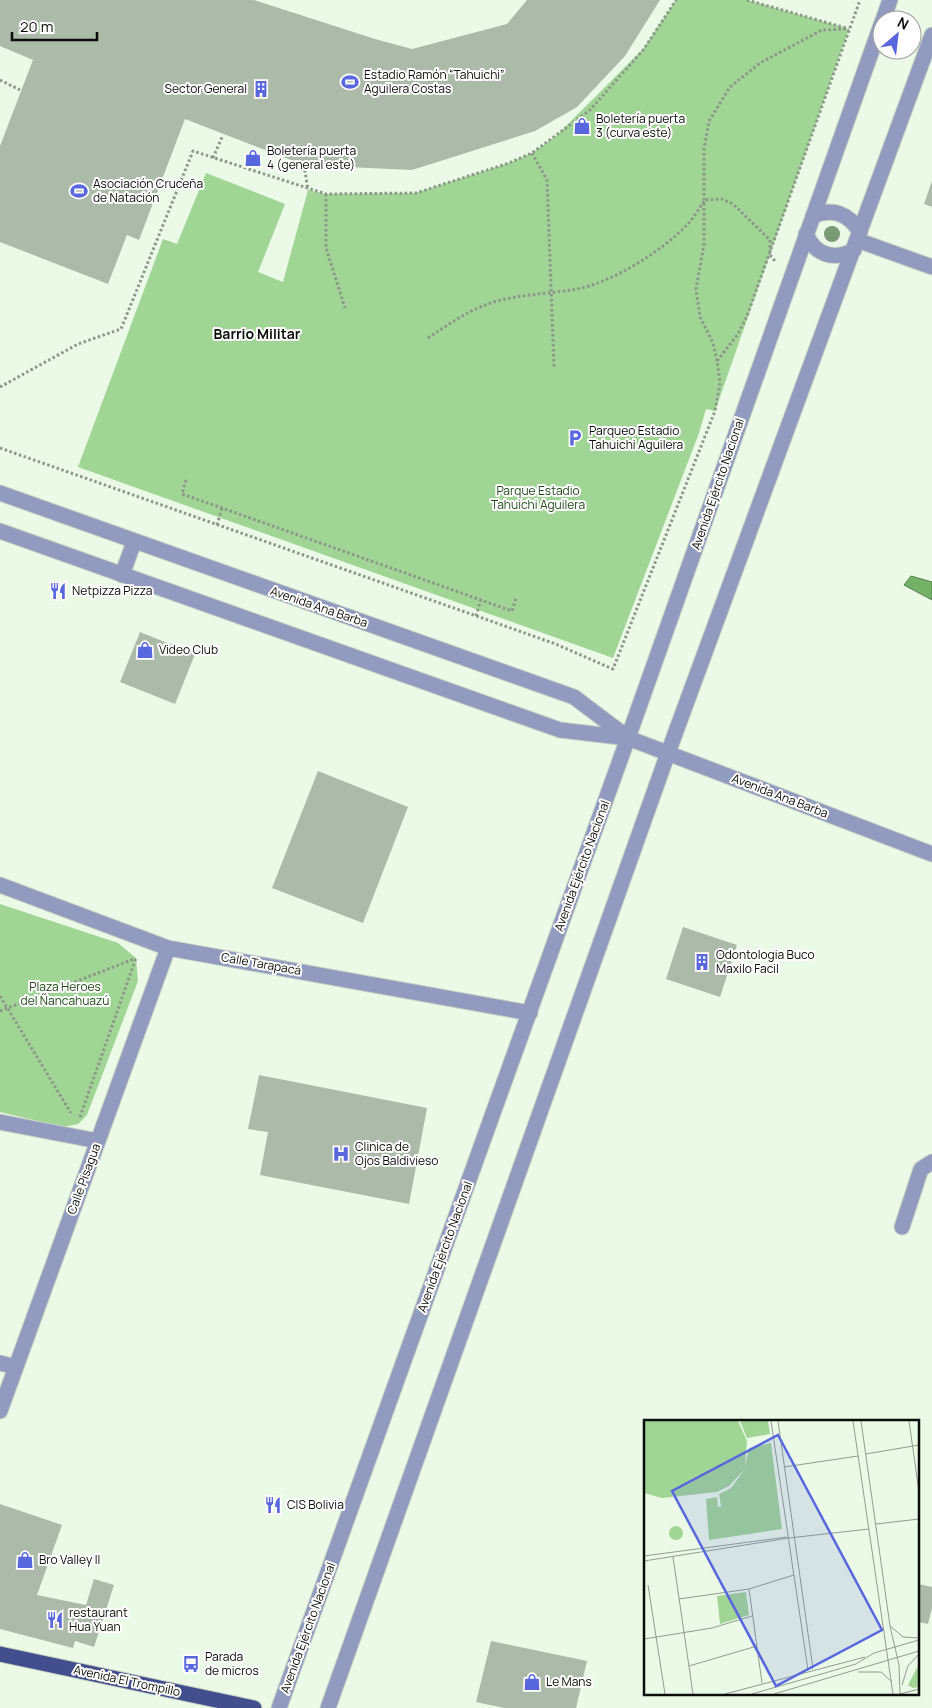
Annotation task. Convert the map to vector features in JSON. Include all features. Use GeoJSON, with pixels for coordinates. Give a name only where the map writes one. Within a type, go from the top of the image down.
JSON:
{"type":"FeatureCollection","features":[{"type":"Feature","properties":{"kind":"main road","name":"Avenida El Trompillo"},"geometry":{"type":"LineString","coordinates":[[0,1654],[254,1708]]}},
{"type":"Feature","properties":{"kind":"street"},"geometry":{"type":"LineString","coordinates":[[328,1708],[668,753],[932,35]]}},
{"type":"Feature","properties":{"kind":"street","name":"Avenida Ejército Nacional"},"geometry":{"type":"LineString","coordinates":[[279,1708],[530,1013],[872,49]]}},
{"type":"Feature","properties":{"kind":"street"},"geometry":{"type":"LineString","coordinates":[[813,216],[831,211],[849,217],[857,241]]}},
{"type":"Feature","properties":{"kind":"street"},"geometry":{"type":"LineString","coordinates":[[806,234],[810,243],[826,255],[845,255],[857,241]]}},
{"type":"Feature","properties":{"kind":"street"},"geometry":{"type":"LineString","coordinates":[[857,241],[932,267]]}},
{"type":"Feature","properties":{"kind":"street","name":"Avenida Ana Barba"},"geometry":{"type":"LineString","coordinates":[[0,493],[574,697],[628,738]]}},
{"type":"Feature","properties":{"kind":"street","name":"Avenida Ana Barba"},"geometry":{"type":"LineString","coordinates":[[0,531],[560,730],[628,738],[932,854]]}},
{"type":"Feature","properties":{"kind":"street"},"geometry":{"type":"LineString","coordinates":[[122,575],[134,542]]}},
{"type":"Feature","properties":{"kind":"street","name":"Calle Tarapacá"},"geometry":{"type":"LineString","coordinates":[[0,885],[168,948],[530,1013]]}},
{"type":"Feature","properties":{"kind":"street","name":"Calle Pisagua"},"geometry":{"type":"LineString","coordinates":[[0,1411],[168,948]]}},
{"type":"Feature","properties":{"kind":"street"},"geometry":{"type":"LineString","coordinates":[[0,1122],[98,1141]]}},
{"type":"Feature","properties":{"kind":"street"},"geometry":{"type":"LineString","coordinates":[[902,1227],[921,1169],[932,1162]]}},
{"type":"Feature","properties":{"kind":"street"},"geometry":{"type":"LineString","coordinates":[[0,1363],[16,1366]]}},
{"type":"Feature","properties":{"kind":"path"},"geometry":{"type":"LineString","coordinates":[[0,387],[78,344],[121,329],[193,151],[308,190],[326,194],[416,193],[509,163],[532,153],[590,110],[644,49],[676,0]]}},
{"type":"Feature","properties":{"kind":"path"},"geometry":{"type":"LineString","coordinates":[[748,0],[849,29]]}},
{"type":"Feature","properties":{"kind":"path"},"geometry":{"type":"LineString","coordinates":[[717,361],[738,334],[770,255],[860,0]]}},
{"type":"Feature","properties":{"kind":"path"},"geometry":{"type":"LineString","coordinates":[[0,448],[553,643],[613,669],[715,411],[720,383],[713,343],[700,317],[696,289],[704,244],[704,149],[709,121],[730,87],[760,64],[822,30],[849,29]]}},
{"type":"Feature","properties":{"kind":"path"},"geometry":{"type":"LineString","coordinates":[[0,80],[20,90]]}},
{"type":"Feature","properties":{"kind":"path"},"geometry":{"type":"LineString","coordinates":[[213,158],[223,135]]}},
{"type":"Feature","properties":{"kind":"path"},"geometry":{"type":"LineString","coordinates":[[532,153],[547,180],[554,366]]}},
{"type":"Feature","properties":{"kind":"path"},"geometry":{"type":"LineString","coordinates":[[304,165],[308,190]]}},
{"type":"Feature","properties":{"kind":"path"},"geometry":{"type":"LineString","coordinates":[[326,194],[326,248],[345,308]]}},
{"type":"Feature","properties":{"kind":"path"},"geometry":{"type":"LineString","coordinates":[[705,200],[722,200],[733,204],[770,240],[770,255]]}},
{"type":"Feature","properties":{"kind":"path"},"geometry":{"type":"LineString","coordinates":[[428,338],[469,311],[494,302],[578,289],[610,277],[642,260],[688,224],[705,200]]}},
{"type":"Feature","properties":{"kind":"path"},"geometry":{"type":"LineString","coordinates":[[186,480],[182,494],[512,611],[516,598]]}},
{"type":"Feature","properties":{"kind":"path"},"geometry":{"type":"LineString","coordinates":[[217,525],[222,508]]}},
{"type":"Feature","properties":{"kind":"path"},"geometry":{"type":"LineString","coordinates":[[476,616],[481,599]]}},
{"type":"Feature","properties":{"kind":"path"},"geometry":{"type":"LineString","coordinates":[[0,1011],[136,958],[168,948]]}},
{"type":"Feature","properties":{"kind":"path"},"geometry":{"type":"LineString","coordinates":[[0,996],[78,1124],[136,958]]}},
{"type":"Feature","properties":{"kind":"green space","name":"Parque Estadio Tahuichi Aguilera"},"geometry":{"type":"Polygon","coordinates":[[[676,0],[747,0],[849,29],[715,411],[706,409],[699,433],[613,658],[78,467],[163,239],[177,244],[206,173],[285,204],[258,272],[283,282],[308,190],[326,194],[416,193],[509,163],[532,153],[556,136],[643,49],[676,0]]]}},
{"type":"Feature","properties":{"kind":"green space","name":"Plaza Heroes del Ñancahuazú"},"geometry":{"type":"Polygon","coordinates":[[[0,904],[118,943],[136,958],[138,981],[87,1115],[78,1124],[63,1127],[0,1112],[0,904]]]}},
{"type":"Feature","properties":{"kind":"shaded area"},"geometry":{"type":"Polygon","coordinates":[[[911,576],[932,582],[932,600],[904,585],[911,576]]]}},
{"type":"Feature","properties":{"kind":"building","name":"Estadio Ramón “Tahuichi” Aguilera Costas"},"geometry":{"type":"Polygon","coordinates":[[[0,0],[254,0],[412,49],[507,24],[527,0],[660,0],[625,56],[577,107],[535,131],[412,170],[304,165],[185,119],[139,240],[127,235],[108,284],[0,242],[0,146],[33,60],[0,46],[0,0]]]}},
{"type":"Feature","properties":{"kind":"building"},"geometry":{"type":"Polygon","coordinates":[[[932,181],[932,207],[924,204],[932,181]]]}},
{"type":"Feature","properties":{"kind":"building"},"geometry":{"type":"Polygon","coordinates":[[[140,632],[195,654],[175,704],[120,682],[140,632]]]}},
{"type":"Feature","properties":{"kind":"building"},"geometry":{"type":"Polygon","coordinates":[[[318,771],[408,807],[363,923],[272,888],[318,771]]]}},
{"type":"Feature","properties":{"kind":"building","name":"Odontologia Buco Maxilo Facil"},"geometry":{"type":"Polygon","coordinates":[[[683,927],[737,945],[720,997],[666,979],[683,927]]]}},
{"type":"Feature","properties":{"kind":"building","name":"Clinica de Ojos Baldivieso"},"geometry":{"type":"Polygon","coordinates":[[[259,1075],[427,1108],[409,1204],[260,1175],[268,1132],[248,1129],[259,1075]]]}},
{"type":"Feature","properties":{"kind":"building"},"geometry":{"type":"Polygon","coordinates":[[[0,1504],[62,1525],[37,1595],[86,1605],[94,1579],[114,1585],[94,1647],[75,1641],[73,1648],[0,1629],[0,1504]]]}},
{"type":"Feature","properties":{"kind":"building"},"geometry":{"type":"Polygon","coordinates":[[[920,1584],[932,1587],[932,1608],[928,1624],[920,1622],[920,1584]]]}},
{"type":"Feature","properties":{"kind":"building","name":"Le Mans"},"geometry":{"type":"Polygon","coordinates":[[[491,1641],[587,1661],[576,1708],[504,1708],[476,1702],[491,1641]]]}},
{"type":"Feature","properties":{"kind":"place","name":"Estadio Ramón “Tahuichi” Aguilera Costas"},"geometry":{"type":"Point","coordinates":[350,82]}},
{"type":"Feature","properties":{"kind":"place","name":"Sector General"},"geometry":{"type":"Point","coordinates":[261,89]}},
{"type":"Feature","properties":{"kind":"place","name":"Boletería puerta 3 (curva este)"},"geometry":{"type":"Point","coordinates":[582,126]}},
{"type":"Feature","properties":{"kind":"place","name":"Boletería puerta 4 (general este)"},"geometry":{"type":"Point","coordinates":[253,158]}},
{"type":"Feature","properties":{"kind":"place","name":"Asociación Cruceña de Natación"},"geometry":{"type":"Point","coordinates":[79,191]}},
{"type":"Feature","properties":{"kind":"place","name":"Parqueo Estadio Tahuichi Aguilera"},"geometry":{"type":"Point","coordinates":[575,438]}},
{"type":"Feature","properties":{"kind":"place","name":"Netpizza Pizza"},"geometry":{"type":"Point","coordinates":[58,591]}},
{"type":"Feature","properties":{"kind":"place","name":"Video Club"},"geometry":{"type":"Point","coordinates":[145,650]}},
{"type":"Feature","properties":{"kind":"place","name":"Odontologia Buco Maxilo Facil"},"geometry":{"type":"Point","coordinates":[702,962]}},
{"type":"Feature","properties":{"kind":"place","name":"Clinica de Ojos Baldivieso"},"geometry":{"type":"Point","coordinates":[341,1154]}},
{"type":"Feature","properties":{"kind":"place","name":"CIS Bolivia"},"geometry":{"type":"Point","coordinates":[273,1505]}},
{"type":"Feature","properties":{"kind":"place","name":"Bro Valley II"},"geometry":{"type":"Point","coordinates":[25,1560]}},
{"type":"Feature","properties":{"kind":"place","name":"restaurant Hua Yuan"},"geometry":{"type":"Point","coordinates":[55,1620]}},
{"type":"Feature","properties":{"kind":"place","name":"Parada de micros"},"geometry":{"type":"Point","coordinates":[191,1664]}},
{"type":"Feature","properties":{"kind":"place","name":"Le Mans"},"geometry":{"type":"Point","coordinates":[532,1682]}},
{"type":"Feature","properties":{"kind":"district","name":"Barrio Militar"},"geometry":{"type":"Point","coordinates":[257,334]}}]}
